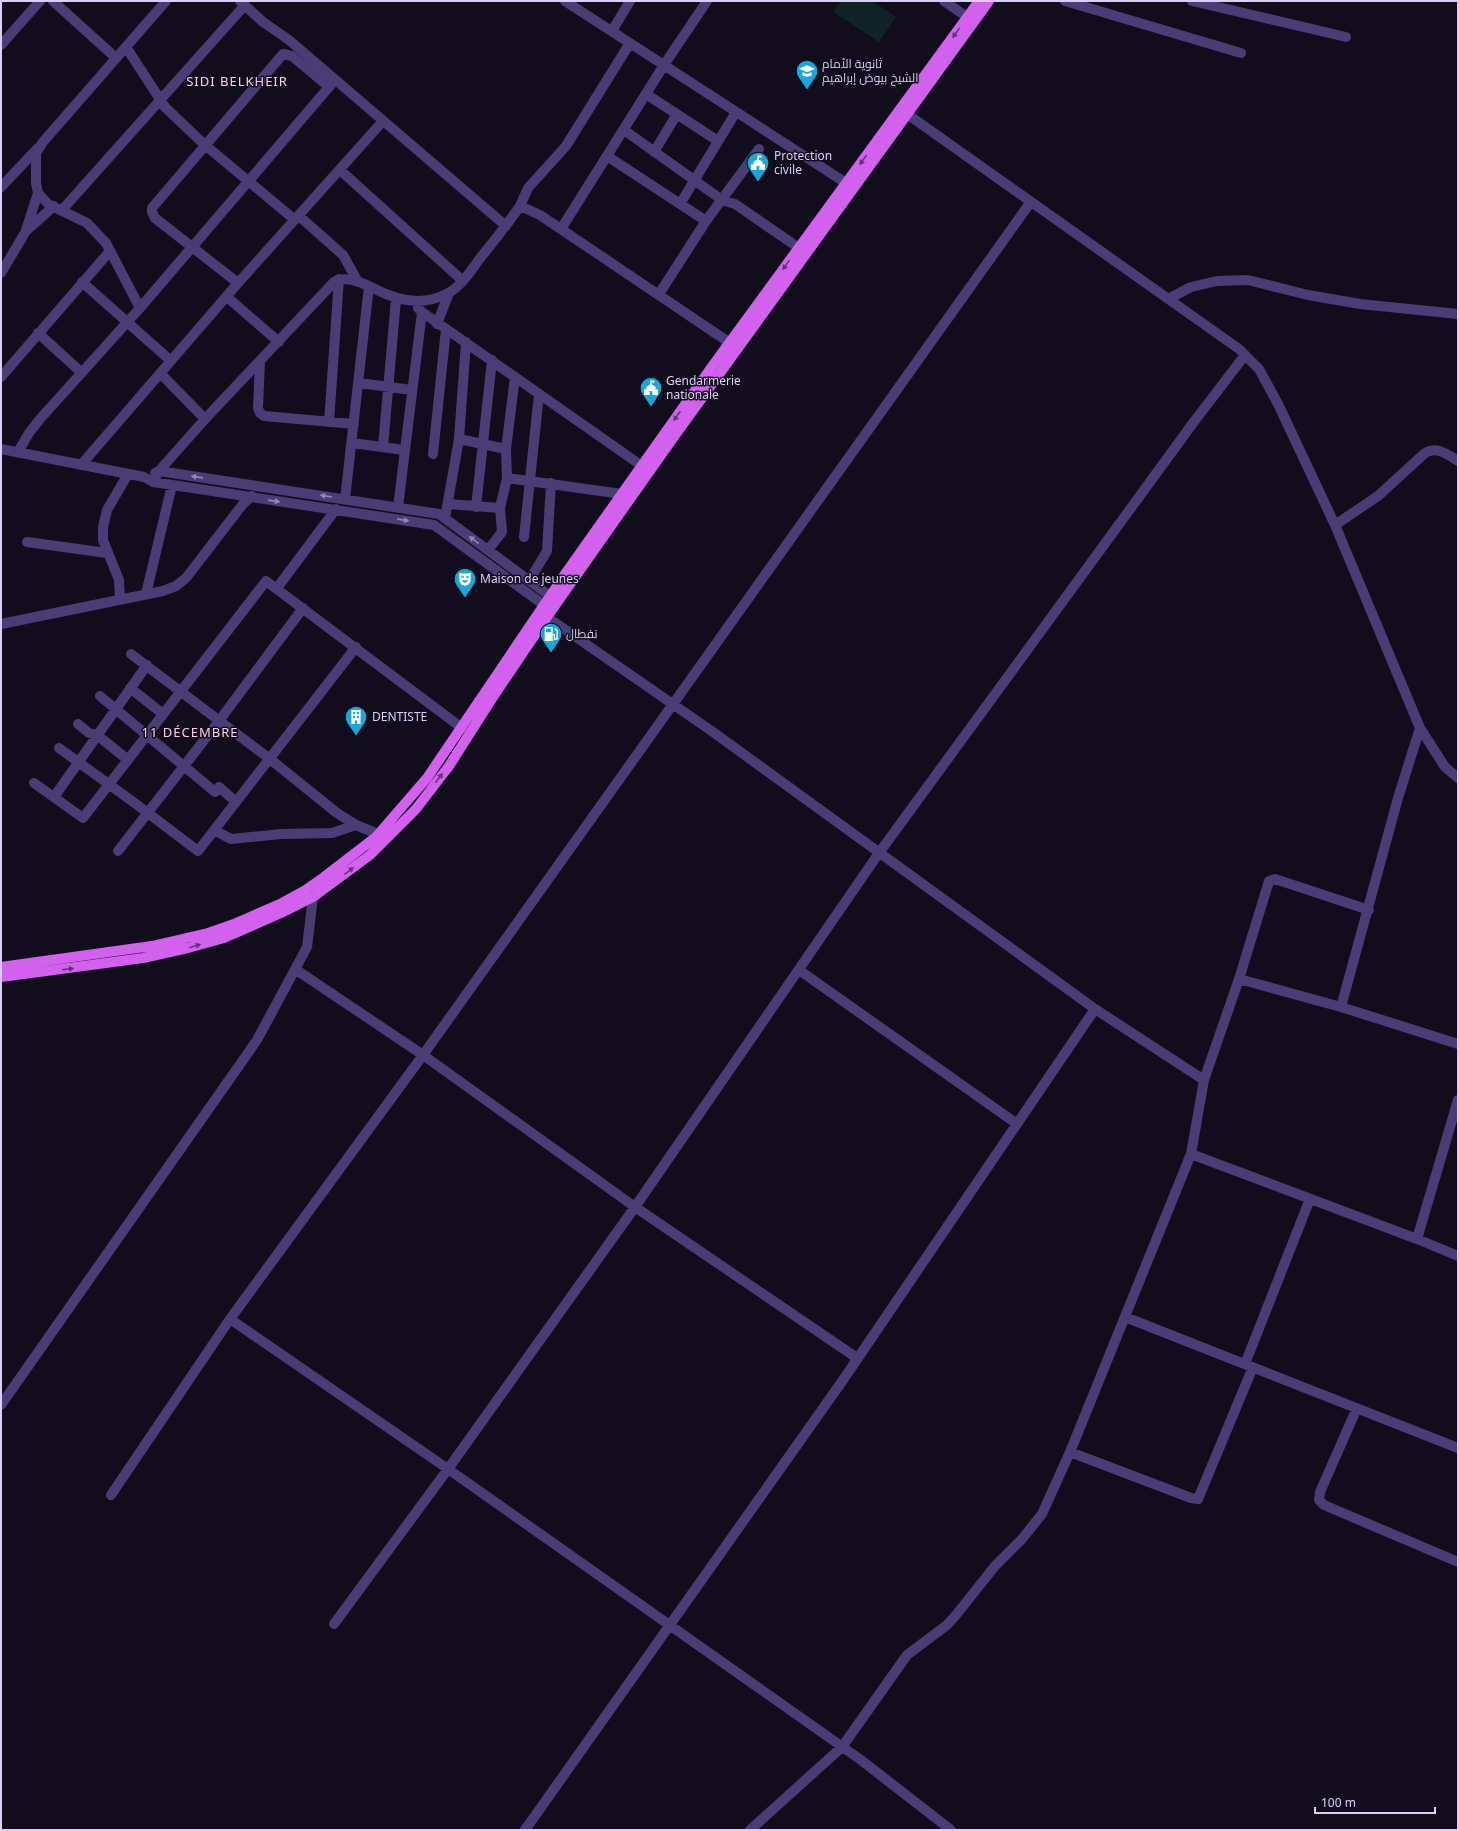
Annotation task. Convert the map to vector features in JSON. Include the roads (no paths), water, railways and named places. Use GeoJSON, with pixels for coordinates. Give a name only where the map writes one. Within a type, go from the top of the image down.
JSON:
{"type":"FeatureCollection","features":[{"type":"Feature","properties":{"kind":"main road"},"geometry":{"type":"LineString","coordinates":[[1,967],[141,948],[208,933],[234,924],[282,903],[327,881],[370,855],[416,809],[449,766],[493,696],[547,617],[904,111],[979,1]]}},
{"type":"Feature","properties":{"kind":"main road"},"geometry":{"type":"LineString","coordinates":[[1,977],[40,973],[143,958],[224,938],[313,897],[327,881],[378,834],[427,778],[550,596],[846,183],[989,1]]}},
{"type":"Feature","properties":{"kind":"main road"},"geometry":{"type":"LineString","coordinates":[[141,948],[143,958]]}},
{"type":"Feature","properties":{"kind":"main road"},"geometry":{"type":"LineString","coordinates":[[40,973],[41,962]]}},
{"type":"Feature","properties":{"kind":"street"},"geometry":{"type":"LineString","coordinates":[[1,45],[40,1]]}},
{"type":"Feature","properties":{"kind":"street"},"geometry":{"type":"LineString","coordinates":[[53,1],[116,58]]}},
{"type":"Feature","properties":{"kind":"street"},"geometry":{"type":"LineString","coordinates":[[1,187],[38,148],[166,1]]}},
{"type":"Feature","properties":{"kind":"street"},"geometry":{"type":"LineString","coordinates":[[565,1],[846,183]]}},
{"type":"Feature","properties":{"kind":"street"},"geometry":{"type":"LineString","coordinates":[[612,32],[630,1]]}},
{"type":"Feature","properties":{"kind":"street"},"geometry":{"type":"LineString","coordinates":[[562,229],[664,65],[707,1]]}},
{"type":"Feature","properties":{"kind":"street"},"geometry":{"type":"LineString","coordinates":[[944,1],[967,17]]}},
{"type":"Feature","properties":{"kind":"street"},"geometry":{"type":"LineString","coordinates":[[1065,1],[1241,53]]}},
{"type":"Feature","properties":{"kind":"street"},"geometry":{"type":"LineString","coordinates":[[1192,1],[1346,37]]}},
{"type":"Feature","properties":{"kind":"street"},"geometry":{"type":"LineString","coordinates":[[26,231],[58,208],[160,101],[243,3],[332,83]]}},
{"type":"Feature","properties":{"kind":"street"},"geometry":{"type":"LineString","coordinates":[[153,482],[159,471],[204,419],[279,342],[334,282],[339,279],[346,279],[358,282],[396,299],[412,302],[428,300],[449,293],[463,281],[520,206],[528,188],[566,146],[630,43]]}},
{"type":"Feature","properties":{"kind":"street"},"geometry":{"type":"LineString","coordinates":[[126,47],[153,86],[160,101],[165,107],[205,145],[248,182],[297,218],[343,255],[358,282]]}},
{"type":"Feature","properties":{"kind":"street"},"geometry":{"type":"LineString","coordinates":[[238,283],[155,218],[152,208],[283,54],[292,56],[332,83],[383,121],[506,226]]}},
{"type":"Feature","properties":{"kind":"street"},"geometry":{"type":"LineString","coordinates":[[18,452],[29,433],[40,419],[140,308],[332,83]]}},
{"type":"Feature","properties":{"kind":"street"},"geometry":{"type":"LineString","coordinates":[[646,94],[718,141]]}},
{"type":"Feature","properties":{"kind":"street"},"geometry":{"type":"LineString","coordinates":[[904,111],[1030,203],[1168,299],[1245,355],[1259,369],[1278,404],[1335,525],[1420,728],[1445,767],[1458,778]]}},
{"type":"Feature","properties":{"kind":"street"},"geometry":{"type":"LineString","coordinates":[[680,204],[736,112]]}},
{"type":"Feature","properties":{"kind":"street"},"geometry":{"type":"LineString","coordinates":[[654,152],[677,114]]}},
{"type":"Feature","properties":{"kind":"street"},"geometry":{"type":"LineString","coordinates":[[81,465],[238,283],[383,121]]}},
{"type":"Feature","properties":{"kind":"street"},"geometry":{"type":"LineString","coordinates":[[624,130],[722,200],[735,204],[799,248]]}},
{"type":"Feature","properties":{"kind":"street"},"geometry":{"type":"LineString","coordinates":[[1,273],[26,231],[38,193],[35,163],[38,148]]}},
{"type":"Feature","properties":{"kind":"street"},"geometry":{"type":"LineString","coordinates":[[659,294],[706,221],[758,149]]}},
{"type":"Feature","properties":{"kind":"street"},"geometry":{"type":"LineString","coordinates":[[608,156],[706,221]]}},
{"type":"Feature","properties":{"kind":"street"},"geometry":{"type":"LineString","coordinates":[[340,170],[463,281]]}},
{"type":"Feature","properties":{"kind":"street"},"geometry":{"type":"LineString","coordinates":[[38,193],[48,204],[87,223],[106,243],[140,308]]}},
{"type":"Feature","properties":{"kind":"street"},"geometry":{"type":"LineString","coordinates":[[111,1496],[230,1319],[423,1055],[674,705],[1030,203]]}},
{"type":"Feature","properties":{"kind":"street"},"geometry":{"type":"LineString","coordinates":[[520,206],[540,215],[562,229],[730,343]]}},
{"type":"Feature","properties":{"kind":"street"},"geometry":{"type":"LineString","coordinates":[[1,377],[38,332],[110,251]]}},
{"type":"Feature","properties":{"kind":"street"},"geometry":{"type":"LineString","coordinates":[[329,422],[339,279]]}},
{"type":"Feature","properties":{"kind":"street"},"geometry":{"type":"LineString","coordinates":[[1168,299],[1191,287],[1217,281],[1248,280],[1308,295],[1360,304],[1458,314]]}},
{"type":"Feature","properties":{"kind":"street"},"geometry":{"type":"LineString","coordinates":[[82,282],[171,361]]}},
{"type":"Feature","properties":{"kind":"street"},"geometry":{"type":"LineString","coordinates":[[345,499],[369,286]]}},
{"type":"Feature","properties":{"kind":"street"},"geometry":{"type":"LineString","coordinates":[[434,454],[441,326],[449,293]]}},
{"type":"Feature","properties":{"kind":"street"},"geometry":{"type":"LineString","coordinates":[[227,297],[279,342]]}},
{"type":"Feature","properties":{"kind":"street"},"geometry":{"type":"LineString","coordinates":[[383,447],[396,299]]}},
{"type":"Feature","properties":{"kind":"street"},"geometry":{"type":"LineString","coordinates":[[412,302],[422,312],[441,326],[492,360],[642,466]]}},
{"type":"Feature","properties":{"kind":"street"},"geometry":{"type":"LineString","coordinates":[[398,507],[422,312]]}},
{"type":"Feature","properties":{"kind":"street"},"geometry":{"type":"LineString","coordinates":[[38,332],[82,373]]}},
{"type":"Feature","properties":{"kind":"street"},"geometry":{"type":"LineString","coordinates":[[445,518],[459,439],[466,342]]}},
{"type":"Feature","properties":{"kind":"street"},"geometry":{"type":"LineString","coordinates":[[334,1624],[448,1469],[635,1207],[800,970],[879,853],[1193,423],[1245,355]]}},
{"type":"Feature","properties":{"kind":"street"},"geometry":{"type":"LineString","coordinates":[[476,507],[492,360]]}},
{"type":"Feature","properties":{"kind":"street"},"geometry":{"type":"LineString","coordinates":[[260,361],[258,408],[260,413],[264,416],[354,424]]}},
{"type":"Feature","properties":{"kind":"street"},"geometry":{"type":"LineString","coordinates":[[160,374],[204,419]]}},
{"type":"Feature","properties":{"kind":"street"},"geometry":{"type":"LineString","coordinates":[[488,550],[502,532],[500,508],[507,478],[506,449],[515,377]]}},
{"type":"Feature","properties":{"kind":"street"},"geometry":{"type":"LineString","coordinates":[[359,383],[412,390]]}},
{"type":"Feature","properties":{"kind":"street"},"geometry":{"type":"LineString","coordinates":[[524,537],[539,394]]}},
{"type":"Feature","properties":{"kind":"street"},"geometry":{"type":"LineString","coordinates":[[459,439],[506,449]]}},
{"type":"Feature","properties":{"kind":"street"},"geometry":{"type":"LineString","coordinates":[[352,443],[404,450]]}},
{"type":"Feature","properties":{"kind":"street"},"geometry":{"type":"LineString","coordinates":[[1,449],[144,477],[153,482],[172,485],[345,499],[439,514],[550,596]]}},
{"type":"Feature","properties":{"kind":"street"},"geometry":{"type":"LineString","coordinates":[[1335,525],[1378,496],[1430,450],[1436,450],[1458,461]]}},
{"type":"Feature","properties":{"kind":"street"},"geometry":{"type":"LineString","coordinates":[[144,477],[159,471],[336,510],[434,525],[544,605]]}},
{"type":"Feature","properties":{"kind":"street"},"geometry":{"type":"LineString","coordinates":[[120,599],[119,580],[115,567],[107,554],[103,540],[103,527],[107,510],[128,474]]}},
{"type":"Feature","properties":{"kind":"street"},"geometry":{"type":"LineString","coordinates":[[507,478],[622,494]]}},
{"type":"Feature","properties":{"kind":"street"},"geometry":{"type":"LineString","coordinates":[[530,582],[547,551],[551,483]]}},
{"type":"Feature","properties":{"kind":"street"},"geometry":{"type":"LineString","coordinates":[[146,594],[172,485]]}},
{"type":"Feature","properties":{"kind":"street"},"geometry":{"type":"LineString","coordinates":[[1,624],[163,591],[176,586],[186,578],[243,504],[255,492]]}},
{"type":"Feature","properties":{"kind":"street"},"geometry":{"type":"LineString","coordinates":[[448,504],[500,508]]}},
{"type":"Feature","properties":{"kind":"street"},"geometry":{"type":"LineString","coordinates":[[277,588],[336,510]]}},
{"type":"Feature","properties":{"kind":"street"},"geometry":{"type":"LineString","coordinates":[[27,542],[107,554]]}},
{"type":"Feature","properties":{"kind":"street"},"geometry":{"type":"LineString","coordinates":[[34,782],[83,818],[110,785],[180,691],[266,581],[462,728]]}},
{"type":"Feature","properties":{"kind":"street"},"geometry":{"type":"LineString","coordinates":[[118,851],[303,608]]}},
{"type":"Feature","properties":{"kind":"street"},"geometry":{"type":"LineString","coordinates":[[547,617],[674,705],[1095,1010],[1204,1080]]}},
{"type":"Feature","properties":{"kind":"street"},"geometry":{"type":"LineString","coordinates":[[59,748],[198,851],[356,647]]}},
{"type":"Feature","properties":{"kind":"street"},"geometry":{"type":"LineString","coordinates":[[131,654],[270,759],[337,813],[356,825],[378,834]]}},
{"type":"Feature","properties":{"kind":"street"},"geometry":{"type":"LineString","coordinates":[[54,797],[114,709],[147,665]]}},
{"type":"Feature","properties":{"kind":"street"},"geometry":{"type":"LineString","coordinates":[[130,688],[163,714]]}},
{"type":"Feature","properties":{"kind":"street"},"geometry":{"type":"LineString","coordinates":[[100,696],[215,792],[219,787],[236,802]]}},
{"type":"Feature","properties":{"kind":"street"},"geometry":{"type":"LineString","coordinates":[[78,724],[89,733],[97,735],[128,760]]}},
{"type":"Feature","properties":{"kind":"street"},"geometry":{"type":"LineString","coordinates":[[1341,1007],[1369,910],[1398,798],[1420,728]]}},
{"type":"Feature","properties":{"kind":"street"},"geometry":{"type":"LineString","coordinates":[[214,830],[231,839],[281,834],[332,833],[356,825]]}},
{"type":"Feature","properties":{"kind":"street"},"geometry":{"type":"LineString","coordinates":[[750,1830],[842,1746],[907,1655],[947,1625],[995,1566],[1022,1539],[1042,1514],[1070,1452],[1191,1154],[1204,1080],[1239,979],[1269,882],[1276,879],[1369,910]]}},
{"type":"Feature","properties":{"kind":"street"},"geometry":{"type":"LineString","coordinates":[[1,1404],[257,1040],[307,946],[313,897]]}},
{"type":"Feature","properties":{"kind":"street"},"geometry":{"type":"LineString","coordinates":[[295,969],[423,1055],[635,1207],[857,1358]]}},
{"type":"Feature","properties":{"kind":"street"},"geometry":{"type":"LineString","coordinates":[[800,970],[1017,1124]]}},
{"type":"Feature","properties":{"kind":"street"},"geometry":{"type":"LineString","coordinates":[[1239,979],[1341,1007],[1458,1044]]}},
{"type":"Feature","properties":{"kind":"street"},"geometry":{"type":"LineString","coordinates":[[525,1830],[838,1386],[1095,1010]]}},
{"type":"Feature","properties":{"kind":"street"},"geometry":{"type":"LineString","coordinates":[[1417,1239],[1458,1100]]}},
{"type":"Feature","properties":{"kind":"street"},"geometry":{"type":"LineString","coordinates":[[1191,1154],[1417,1239],[1458,1256]]}},
{"type":"Feature","properties":{"kind":"street"},"geometry":{"type":"LineString","coordinates":[[1070,1452],[1191,1498],[1198,1499],[1249,1366],[1310,1199]]}},
{"type":"Feature","properties":{"kind":"street"},"geometry":{"type":"LineString","coordinates":[[1124,1317],[1458,1448]]}},
{"type":"Feature","properties":{"kind":"street"},"geometry":{"type":"LineString","coordinates":[[230,1319],[448,1469],[842,1746],[951,1830]]}},
{"type":"Feature","properties":{"kind":"street"},"geometry":{"type":"LineString","coordinates":[[1357,1408],[1320,1492],[1319,1500],[1324,1505],[1458,1562]]}},
{"type":"Feature","properties":{"kind":"place","name":"ثانوية الأمام الشيخ بيوض إبراهيم"},"geometry":{"type":"Point","coordinates":[807,90]}},
{"type":"Feature","properties":{"kind":"place","name":"Protection civile"},"geometry":{"type":"Point","coordinates":[758,182]}},
{"type":"Feature","properties":{"kind":"place","name":"Gendarmerie nationale"},"geometry":{"type":"Point","coordinates":[651,408]}},
{"type":"Feature","properties":{"kind":"place","name":"Maison de jeunes"},"geometry":{"type":"Point","coordinates":[465,598]}},
{"type":"Feature","properties":{"kind":"place","name":"نفطال"},"geometry":{"type":"Point","coordinates":[551,654]}},
{"type":"Feature","properties":{"kind":"place","name":"DENTISTE"},"geometry":{"type":"Point","coordinates":[356,736]}},
{"type":"Feature","properties":{"kind":"district","name":"SIDI BELKHEIR"},"geometry":{"type":"Point","coordinates":[237,81]}},
{"type":"Feature","properties":{"kind":"district","name":"11 DÉCEMBRE"},"geometry":{"type":"Point","coordinates":[190,732]}}]}
